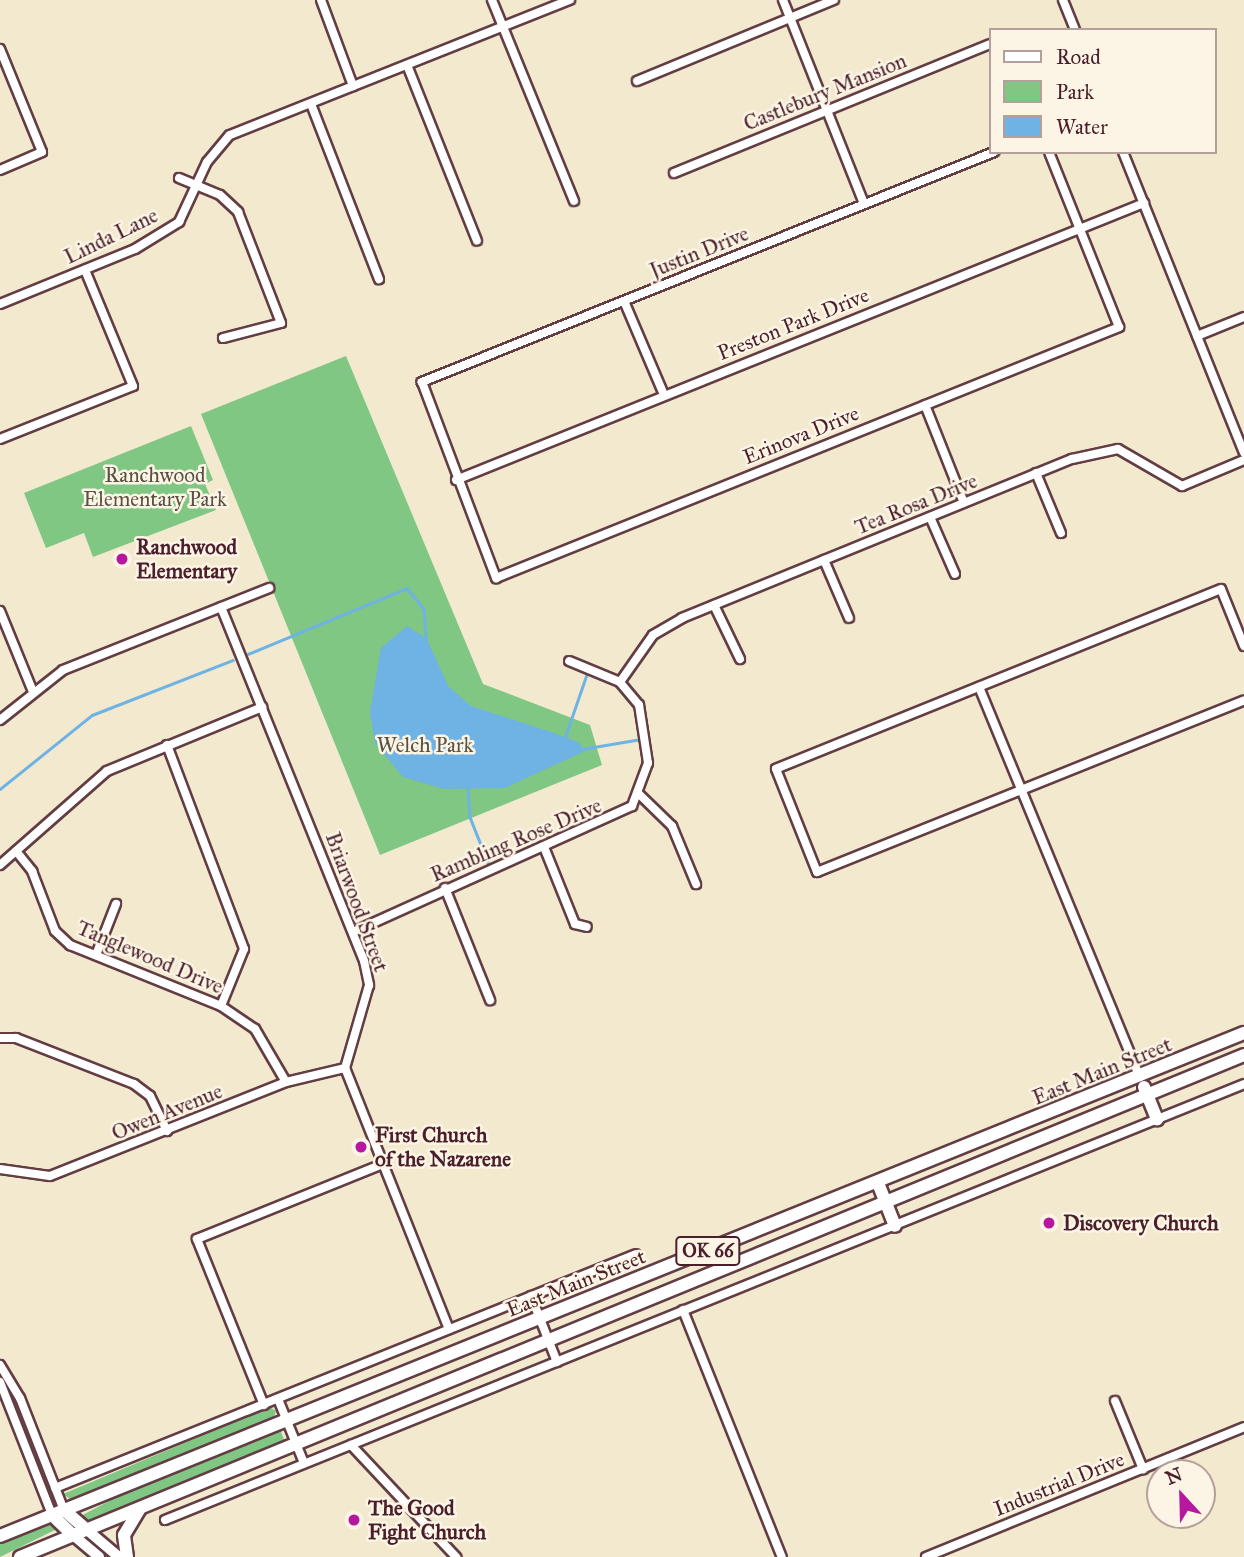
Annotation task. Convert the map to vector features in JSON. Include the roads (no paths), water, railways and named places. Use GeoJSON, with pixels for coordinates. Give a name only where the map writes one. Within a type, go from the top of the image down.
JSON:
{"type":"FeatureCollection","features":[{"type":"Feature","properties":{"kind":"highway","name":"East Main Street"},"geometry":{"type":"LineString","coordinates":[[0,1536],[1140,1077],[1243,1038]]}},
{"type":"Feature","properties":{"kind":"highway","name":"East Main Street"},"geometry":{"type":"LineString","coordinates":[[20,1557],[1244,1055]]}},
{"type":"Feature","properties":{"kind":"highway"},"geometry":{"type":"LineString","coordinates":[[1140,1077],[1157,1120]]}},
{"type":"Feature","properties":{"kind":"highway"},"geometry":{"type":"LineString","coordinates":[[878,1183],[895,1226]]}},
{"type":"Feature","properties":{"kind":"highway"},"geometry":{"type":"LineString","coordinates":[[127,1557],[124,1535],[140,1507]]}},
{"type":"Feature","properties":{"kind":"highway"},"geometry":{"type":"LineString","coordinates":[[58,1513],[86,1530]]}},
{"type":"Feature","properties":{"kind":"highway"},"geometry":{"type":"LineString","coordinates":[[58,1513],[73,1535]]}},
{"type":"Feature","properties":{"kind":"main road"},"geometry":{"type":"LineString","coordinates":[[86,1530],[120,1557]]}},
{"type":"Feature","properties":{"kind":"main road"},"geometry":{"type":"LineString","coordinates":[[73,1535],[99,1557]]}},
{"type":"Feature","properties":{"kind":"street"},"geometry":{"type":"LineString","coordinates":[[321,0],[353,86]]}},
{"type":"Feature","properties":{"kind":"street"},"geometry":{"type":"LineString","coordinates":[[492,0],[574,201]]}},
{"type":"Feature","properties":{"kind":"street","name":"Linda Lane"},"geometry":{"type":"LineString","coordinates":[[0,304],[85,270],[179,222],[199,186],[207,162],[230,135],[570,0]]}},
{"type":"Feature","properties":{"kind":"street"},"geometry":{"type":"LineString","coordinates":[[783,0],[864,204]]}},
{"type":"Feature","properties":{"kind":"street"},"geometry":{"type":"LineString","coordinates":[[638,81],[834,0]]}},
{"type":"Feature","properties":{"kind":"street"},"geometry":{"type":"LineString","coordinates":[[1063,0],[1074,28]]}},
{"type":"Feature","properties":{"kind":"street","name":"Castlebury Mansion"},"geometry":{"type":"LineString","coordinates":[[674,173],[988,45]]}},
{"type":"Feature","properties":{"kind":"street"},"geometry":{"type":"LineString","coordinates":[[0,170],[42,152],[1,56]]}},
{"type":"Feature","properties":{"kind":"street"},"geometry":{"type":"LineString","coordinates":[[407,65],[477,241]]}},
{"type":"Feature","properties":{"kind":"street"},"geometry":{"type":"LineString","coordinates":[[311,104],[379,279]]}},
{"type":"Feature","properties":{"kind":"street","name":"Justin Drive"},"geometry":{"type":"LineString","coordinates":[[456,480],[419,387],[989,154]]}},
{"type":"Feature","properties":{"kind":"street"},"geometry":{"type":"LineString","coordinates":[[1050,154],[1080,229]]}},
{"type":"Feature","properties":{"kind":"street"},"geometry":{"type":"LineString","coordinates":[[1124,154],[1244,453]]}},
{"type":"Feature","properties":{"kind":"street"},"geometry":{"type":"LineString","coordinates":[[179,178],[199,186],[238,212],[281,323],[222,338]]}},
{"type":"Feature","properties":{"kind":"street","name":"Preston Park Drive"},"geometry":{"type":"LineString","coordinates":[[456,480],[1144,203]]}},
{"type":"Feature","properties":{"kind":"street","name":"Erinova Drive"},"geometry":{"type":"LineString","coordinates":[[456,480],[496,578],[1119,327],[1080,229]]}},
{"type":"Feature","properties":{"kind":"street"},"geometry":{"type":"LineString","coordinates":[[0,439],[133,386],[85,270]]}},
{"type":"Feature","properties":{"kind":"street"},"geometry":{"type":"LineString","coordinates":[[624,301],[664,394]]}},
{"type":"Feature","properties":{"kind":"street"},"geometry":{"type":"LineString","coordinates":[[1197,337],[1244,317]]}},
{"type":"Feature","properties":{"kind":"street"},"geometry":{"type":"LineString","coordinates":[[925,405],[964,503]]}},
{"type":"Feature","properties":{"kind":"street","name":"Tea Rosa Drive"},"geometry":{"type":"LineString","coordinates":[[620,682],[653,635],[714,605],[1037,473],[1118,449],[1182,486],[1244,460]]}},
{"type":"Feature","properties":{"kind":"street"},"geometry":{"type":"LineString","coordinates":[[1037,473],[1061,533]]}},
{"type":"Feature","properties":{"kind":"street"},"geometry":{"type":"LineString","coordinates":[[930,517],[955,574]]}},
{"type":"Feature","properties":{"kind":"street"},"geometry":{"type":"LineString","coordinates":[[824,560],[849,618]]}},
{"type":"Feature","properties":{"kind":"street"},"geometry":{"type":"LineString","coordinates":[[0,720],[63,670],[269,588]]}},
{"type":"Feature","properties":{"kind":"street"},"geometry":{"type":"LineString","coordinates":[[1243,641],[1221,589],[776,769],[817,872],[1244,701]]}},
{"type":"Feature","properties":{"kind":"street"},"geometry":{"type":"LineString","coordinates":[[714,605],[740,659]]}},
{"type":"Feature","properties":{"kind":"street","name":"Briarwood Street"},"geometry":{"type":"LineString","coordinates":[[221,607],[353,932],[369,985],[345,1068]]}},
{"type":"Feature","properties":{"kind":"street"},"geometry":{"type":"LineString","coordinates":[[0,611],[33,692]]}},
{"type":"Feature","properties":{"kind":"street"},"geometry":{"type":"LineString","coordinates":[[569,661],[620,682],[639,705],[649,741],[639,794],[672,826],[696,884]]}},
{"type":"Feature","properties":{"kind":"street"},"geometry":{"type":"LineString","coordinates":[[979,687],[1140,1077]]}},
{"type":"Feature","properties":{"kind":"street"},"geometry":{"type":"LineString","coordinates":[[0,865],[107,771],[262,707]]}},
{"type":"Feature","properties":{"kind":"street"},"geometry":{"type":"LineString","coordinates":[[167,745],[244,949],[221,1006]]}},
{"type":"Feature","properties":{"kind":"street","name":"Rambling Rose Drive"},"geometry":{"type":"LineString","coordinates":[[353,932],[445,888],[621,814],[639,794]]}},
{"type":"Feature","properties":{"kind":"street"},"geometry":{"type":"LineString","coordinates":[[544,847],[575,924],[587,927]]}},
{"type":"Feature","properties":{"kind":"street","name":"Tanglewood Drive"},"geometry":{"type":"LineString","coordinates":[[16,851],[32,871],[55,931],[96,955],[221,1006],[256,1030],[286,1082]]}},
{"type":"Feature","properties":{"kind":"street"},"geometry":{"type":"LineString","coordinates":[[445,888],[491,1000]]}},
{"type":"Feature","properties":{"kind":"street"},"geometry":{"type":"LineString","coordinates":[[96,955],[116,904]]}},
{"type":"Feature","properties":{"kind":"street"},"geometry":{"type":"LineString","coordinates":[[0,1038],[16,1038],[134,1084],[149,1096],[167,1131]]}},
{"type":"Feature","properties":{"kind":"street"},"geometry":{"type":"LineString","coordinates":[[345,1068],[449,1329]]}},
{"type":"Feature","properties":{"kind":"street","name":"Owen Avenue"},"geometry":{"type":"LineString","coordinates":[[0,1169],[50,1177],[286,1082],[345,1068]]}},
{"type":"Feature","properties":{"kind":"street"},"geometry":{"type":"LineString","coordinates":[[165,1520],[1244,1084]]}},
{"type":"Feature","properties":{"kind":"street"},"geometry":{"type":"LineString","coordinates":[[264,1405],[197,1239],[383,1164]]}},
{"type":"Feature","properties":{"kind":"street","name":"East Main Street"},"geometry":{"type":"LineString","coordinates":[[55,1488],[636,1254]]}},
{"type":"Feature","properties":{"kind":"street"},"geometry":{"type":"LineString","coordinates":[[531,1296],[557,1362]]}},
{"type":"Feature","properties":{"kind":"street"},"geometry":{"type":"LineString","coordinates":[[684,1310],[782,1557]]}},
{"type":"Feature","properties":{"kind":"street"},"geometry":{"type":"LineString","coordinates":[[0,1365],[22,1402],[55,1488],[58,1513]]}},
{"type":"Feature","properties":{"kind":"street"},"geometry":{"type":"LineString","coordinates":[[0,1382],[7,1408],[25,1450],[58,1513]]}},
{"type":"Feature","properties":{"kind":"street"},"geometry":{"type":"LineString","coordinates":[[278,1399],[304,1463]]}},
{"type":"Feature","properties":{"kind":"street"},"geometry":{"type":"LineString","coordinates":[[1115,1401],[1143,1469]]}},
{"type":"Feature","properties":{"kind":"street"},"geometry":{"type":"LineString","coordinates":[[7,1408],[22,1402]]}},
{"type":"Feature","properties":{"kind":"street","name":"Industrial Drive"},"geometry":{"type":"LineString","coordinates":[[926,1557],[942,1554],[1244,1427]]}},
{"type":"Feature","properties":{"kind":"street"},"geometry":{"type":"LineString","coordinates":[[25,1450],[38,1444]]}},
{"type":"Feature","properties":{"kind":"street"},"geometry":{"type":"LineString","coordinates":[[351,1445],[457,1557]]}},
{"type":"Feature","properties":{"kind":"water"},"geometry":{"type":"Polygon","coordinates":[[[407,626],[427,639],[448,686],[471,706],[580,743],[583,752],[505,788],[444,789],[403,777],[375,743],[370,712],[381,648],[407,626]]]}},
{"type":"Feature","properties":{"kind":"waterway"},"geometry":{"type":"LineString","coordinates":[[248,654],[407,588],[424,609],[426,639]]}},
{"type":"Feature","properties":{"kind":"waterway"},"geometry":{"type":"LineString","coordinates":[[0,789],[92,715],[233,660]]}},
{"type":"Feature","properties":{"kind":"waterway"},"geometry":{"type":"LineString","coordinates":[[565,737],[586,676]]}},
{"type":"Feature","properties":{"kind":"waterway"},"geometry":{"type":"LineString","coordinates":[[582,749],[642,739]]}},
{"type":"Feature","properties":{"kind":"waterway"},"geometry":{"type":"LineString","coordinates":[[468,788],[470,817],[489,865]]}},
{"type":"Feature","properties":{"kind":"place","name":"Ranchwood Elementary"},"geometry":{"type":"Point","coordinates":[122,559]}},
{"type":"Feature","properties":{"kind":"place","name":"First Church of the Nazarene"},"geometry":{"type":"Point","coordinates":[361,1147]}},
{"type":"Feature","properties":{"kind":"place","name":"Discovery Church"},"geometry":{"type":"Point","coordinates":[1049,1223]}},
{"type":"Feature","properties":{"kind":"place","name":"The Good Fight Church"},"geometry":{"type":"Point","coordinates":[354,1520]}},
{"type":"Feature","properties":{"kind":"park label","name":"Ranchwood Elementary Park"},"geometry":{"type":"Point","coordinates":[155,487]}},
{"type":"Feature","properties":{"kind":"park label","name":"Welch Park"},"geometry":{"type":"Point","coordinates":[425,745]}}]}
